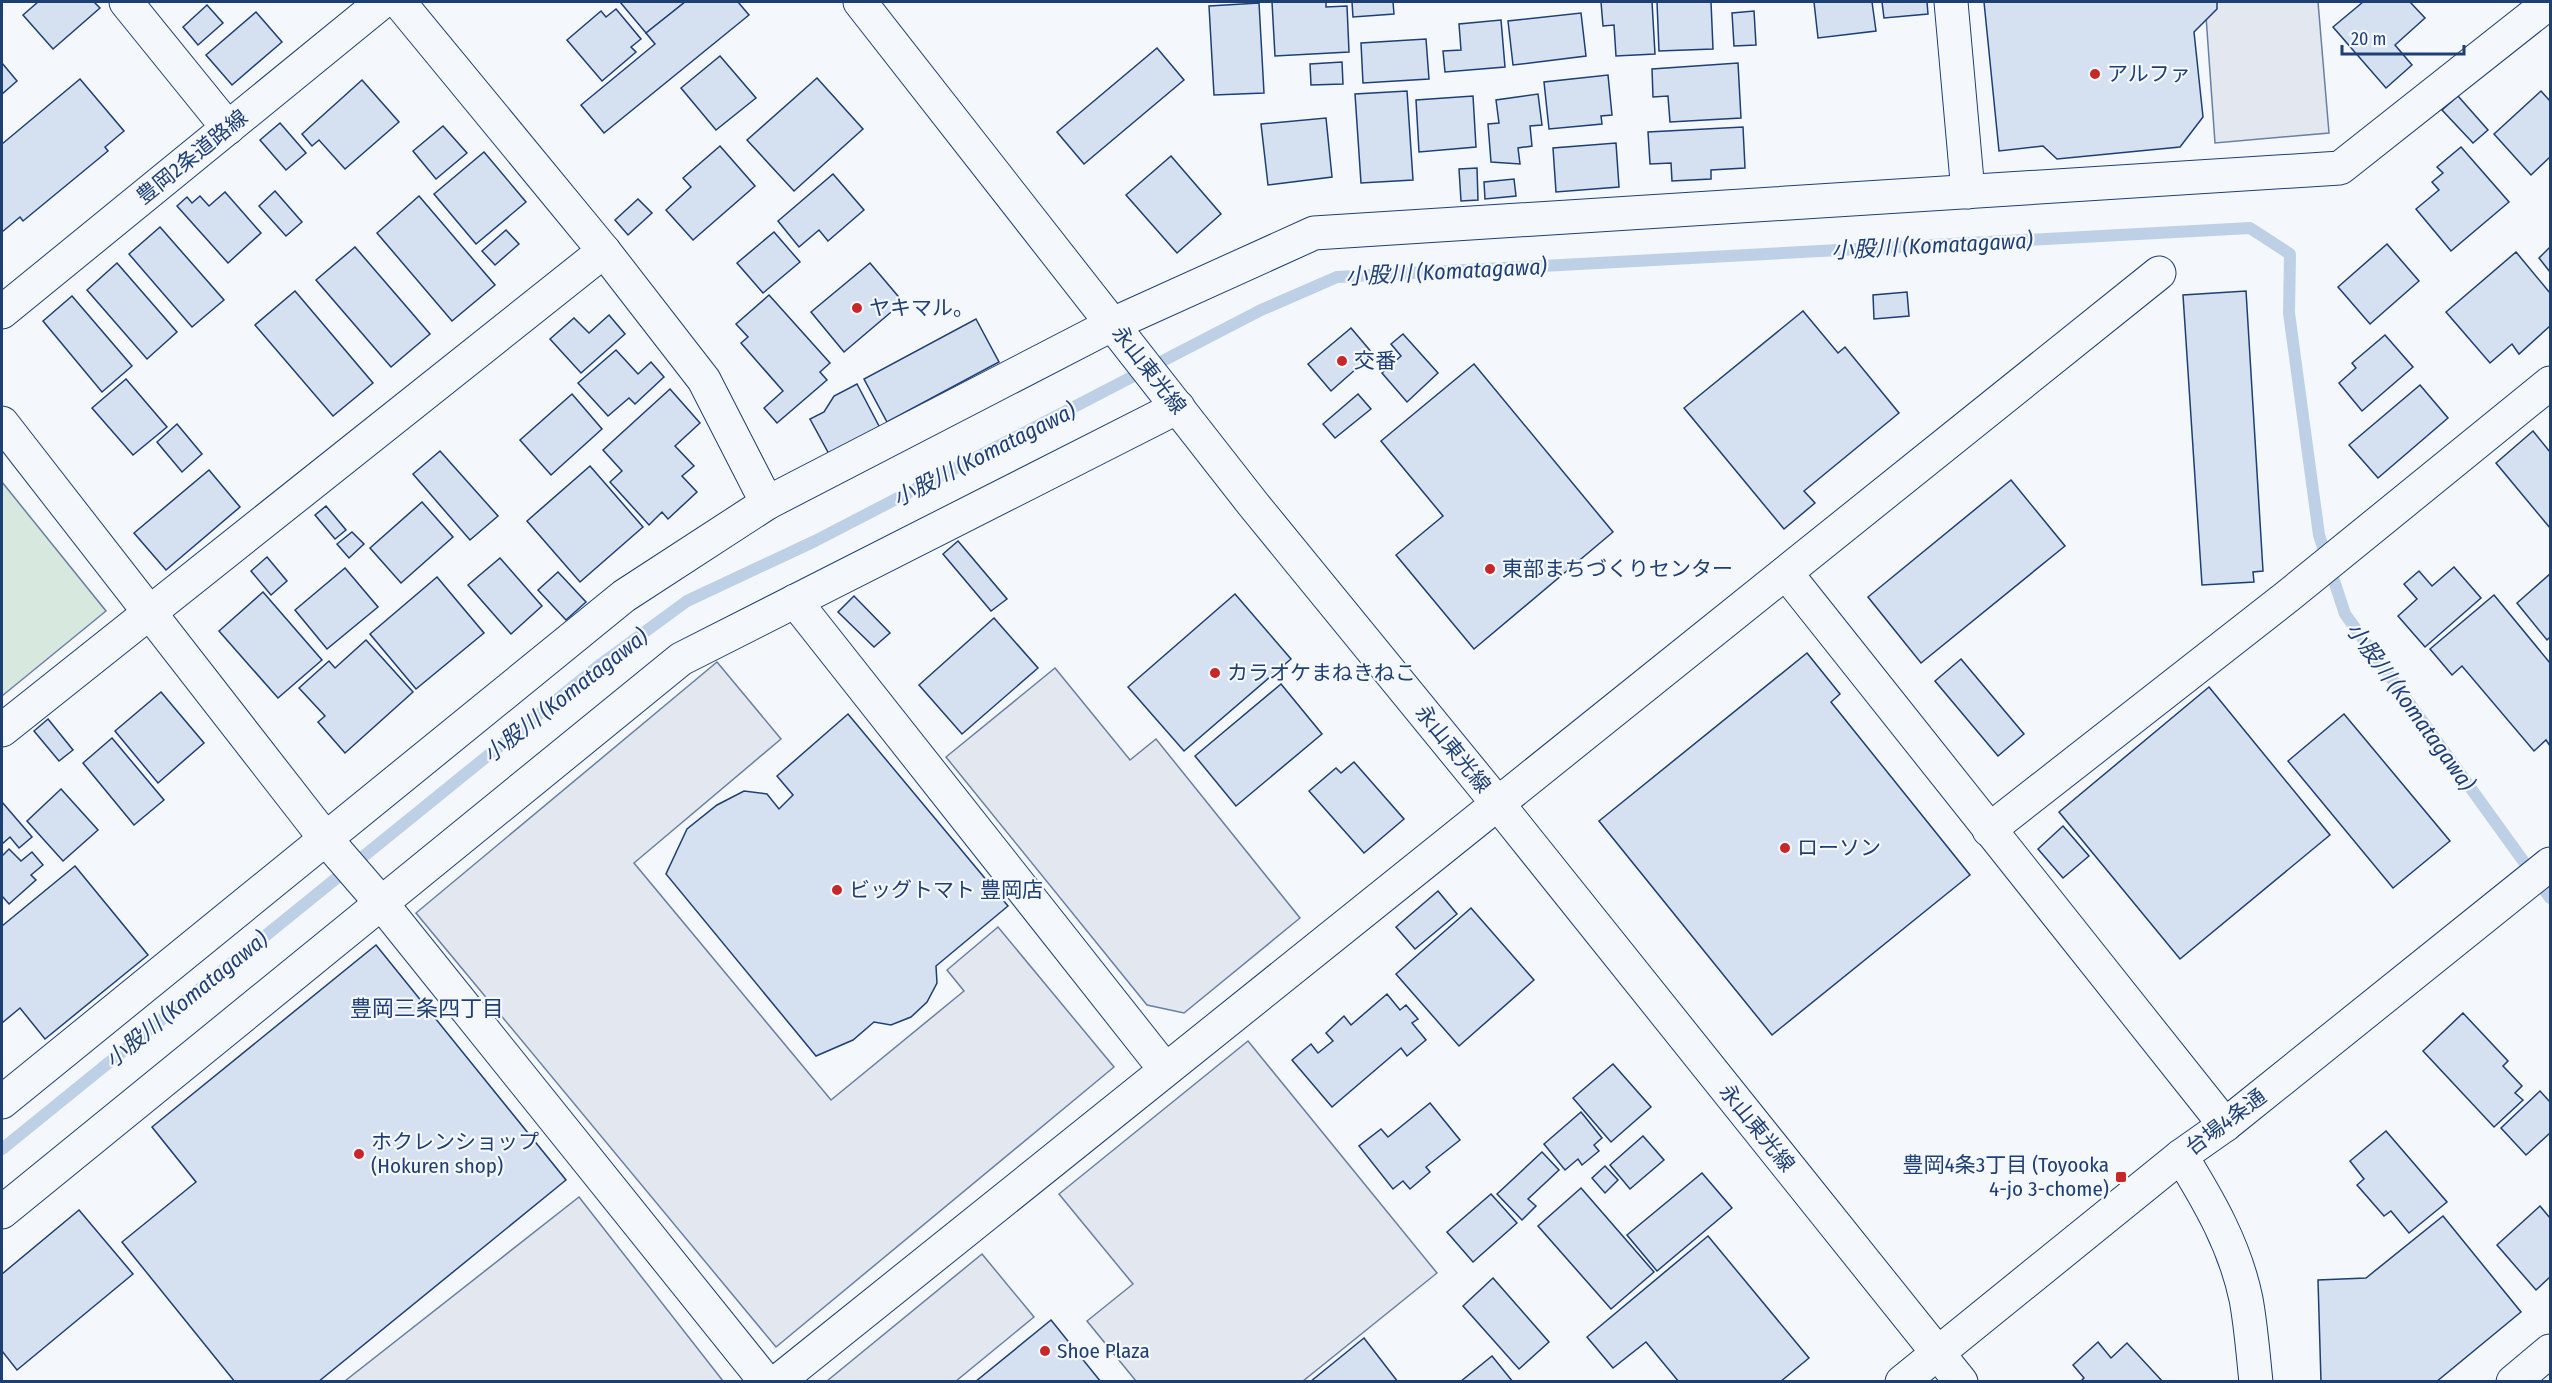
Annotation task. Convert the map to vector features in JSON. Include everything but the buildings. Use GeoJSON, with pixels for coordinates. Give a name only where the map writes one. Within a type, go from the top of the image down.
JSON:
{"type":"FeatureCollection","features":[{"type":"Feature","properties":{"kind":"street"},"geometry":{"type":"LineString","coordinates":[[126,2],[228,128]]}},
{"type":"Feature","properties":{"kind":"street","name":"豊岡2条道路線"},"geometry":{"type":"LineString","coordinates":[[2,312],[382,2]]}},
{"type":"Feature","properties":{"kind":"street"},"geometry":{"type":"LineString","coordinates":[[399,2],[604,250],[704,380],[767,503]]}},
{"type":"Feature","properties":{"kind":"street"},"geometry":{"type":"LineString","coordinates":[[1951,2],[1968,192]]}},
{"type":"Feature","properties":{"kind":"street"},"geometry":{"type":"LineString","coordinates":[[2,1102],[331,845],[624,596],[767,503],[1119,332],[1314,233],[2340,168],[2543,5]]}},
{"type":"Feature","properties":{"kind":"street","name":"永山東光線"},"geometry":{"type":"LineString","coordinates":[[875,6],[1119,332],[1260,513],[1498,804],[1961,1382]]}},
{"type":"Feature","properties":{"kind":"street"},"geometry":{"type":"LineString","coordinates":[[2,730],[604,250]]}},
{"type":"Feature","properties":{"kind":"street"},"geometry":{"type":"LineString","coordinates":[[777,1382],[1164,1068],[1498,804],[2159,273]]}},
{"type":"Feature","properties":{"kind":"street"},"geometry":{"type":"LineString","coordinates":[[1989,830],[2288,596],[2550,383]]}},
{"type":"Feature","properties":{"kind":"street"},"geometry":{"type":"LineString","coordinates":[[2,1212],[375,897],[681,659],[795,602],[1170,397]]}},
{"type":"Feature","properties":{"kind":"street"},"geometry":{"type":"LineString","coordinates":[[2,423],[331,845],[766,1382]]}},
{"type":"Feature","properties":{"kind":"street"},"geometry":{"type":"LineString","coordinates":[[1786,573],[2225,1125]]}},
{"type":"Feature","properties":{"kind":"street"},"geometry":{"type":"LineString","coordinates":[[795,602],[1164,1068]]}},
{"type":"Feature","properties":{"kind":"street","name":"台場4条通"},"geometry":{"type":"LineString","coordinates":[[1902,1382],[2181,1156],[2225,1125],[2550,864]]}},
{"type":"Feature","properties":{"kind":"street"},"geometry":{"type":"LineString","coordinates":[[2181,1156],[2216,1213],[2236,1263],[2246,1299],[2256,1382]]}},
{"type":"Feature","properties":{"kind":"street"},"geometry":{"type":"LineString","coordinates":[[2513,1382],[2550,1351]]}},
{"type":"Feature","properties":{"kind":"shaded area"},"geometry":{"type":"Polygon","coordinates":[[[2205,2],[2318,2],[2329,133],[2215,143],[2205,2]]]}},
{"type":"Feature","properties":{"kind":"shaded area"},"geometry":{"type":"Polygon","coordinates":[[[2,482],[106,611],[2,696],[2,482]]]}},
{"type":"Feature","properties":{"kind":"shaded area"},"geometry":{"type":"Polygon","coordinates":[[[717,662],[781,739],[634,863],[831,1100],[964,991],[947,970],[998,927],[1114,1067],[776,1347],[416,913],[717,662]]]}},
{"type":"Feature","properties":{"kind":"shaded area"},"geometry":{"type":"Polygon","coordinates":[[[1055,668],[1130,760],[1156,739],[1300,918],[1184,1013],[1147,1005],[946,757],[1055,668]]]}},
{"type":"Feature","properties":{"kind":"shaded area"},"geometry":{"type":"Polygon","coordinates":[[[1248,1041],[1437,1273],[1303,1381],[1136,1381],[1087,1321],[1133,1284],[1059,1194],[1248,1041]]]}},
{"type":"Feature","properties":{"kind":"shaded area"},"geometry":{"type":"Polygon","coordinates":[[[579,1197],[723,1381],[345,1381],[579,1197]]]}},
{"type":"Feature","properties":{"kind":"shaded area"},"geometry":{"type":"Polygon","coordinates":[[[982,1254],[1034,1317],[956,1381],[827,1381],[982,1254]]]}},
{"type":"Feature","properties":{"kind":"waterway","name":"小股川 (Komatagawa)"},"geometry":{"type":"LineString","coordinates":[[2,1149],[601,664],[687,601],[815,541],[1261,310],[1337,277],[2250,228],[2290,254],[2289,313],[2319,535],[2345,614],[2550,898]]}},
{"type":"Feature","properties":{"kind":"place","name":"アルファ"},"geometry":{"type":"Point","coordinates":[2095,74]}},
{"type":"Feature","properties":{"kind":"place","name":"ヤキマル。"},"geometry":{"type":"Point","coordinates":[857,308]}},
{"type":"Feature","properties":{"kind":"place","name":"交番"},"geometry":{"type":"Point","coordinates":[1342,361]}},
{"type":"Feature","properties":{"kind":"place","name":"東部まちづくりセンター"},"geometry":{"type":"Point","coordinates":[1490,569]}},
{"type":"Feature","properties":{"kind":"place","name":"カラオケまねきねこ"},"geometry":{"type":"Point","coordinates":[1215,673]}},
{"type":"Feature","properties":{"kind":"place","name":"ローソン"},"geometry":{"type":"Point","coordinates":[1785,848]}},
{"type":"Feature","properties":{"kind":"place","name":"ビッグトマト 豊岡店"},"geometry":{"type":"Point","coordinates":[837,890]}},
{"type":"Feature","properties":{"kind":"place","name":"ホクレンショップ (Hokuren shop)"},"geometry":{"type":"Point","coordinates":[359,1154]}},
{"type":"Feature","properties":{"kind":"place","name":"豊岡4条3丁目 (Toyooka 4-jo 3-chome)"},"geometry":{"type":"Point","coordinates":[2121,1177]}},
{"type":"Feature","properties":{"kind":"place","name":"Shoe Plaza"},"geometry":{"type":"Point","coordinates":[1045,1351]}},
{"type":"Feature","properties":{"kind":"district","name":"豊岡三条四丁目"},"geometry":{"type":"Point","coordinates":[427,1008]}}]}
